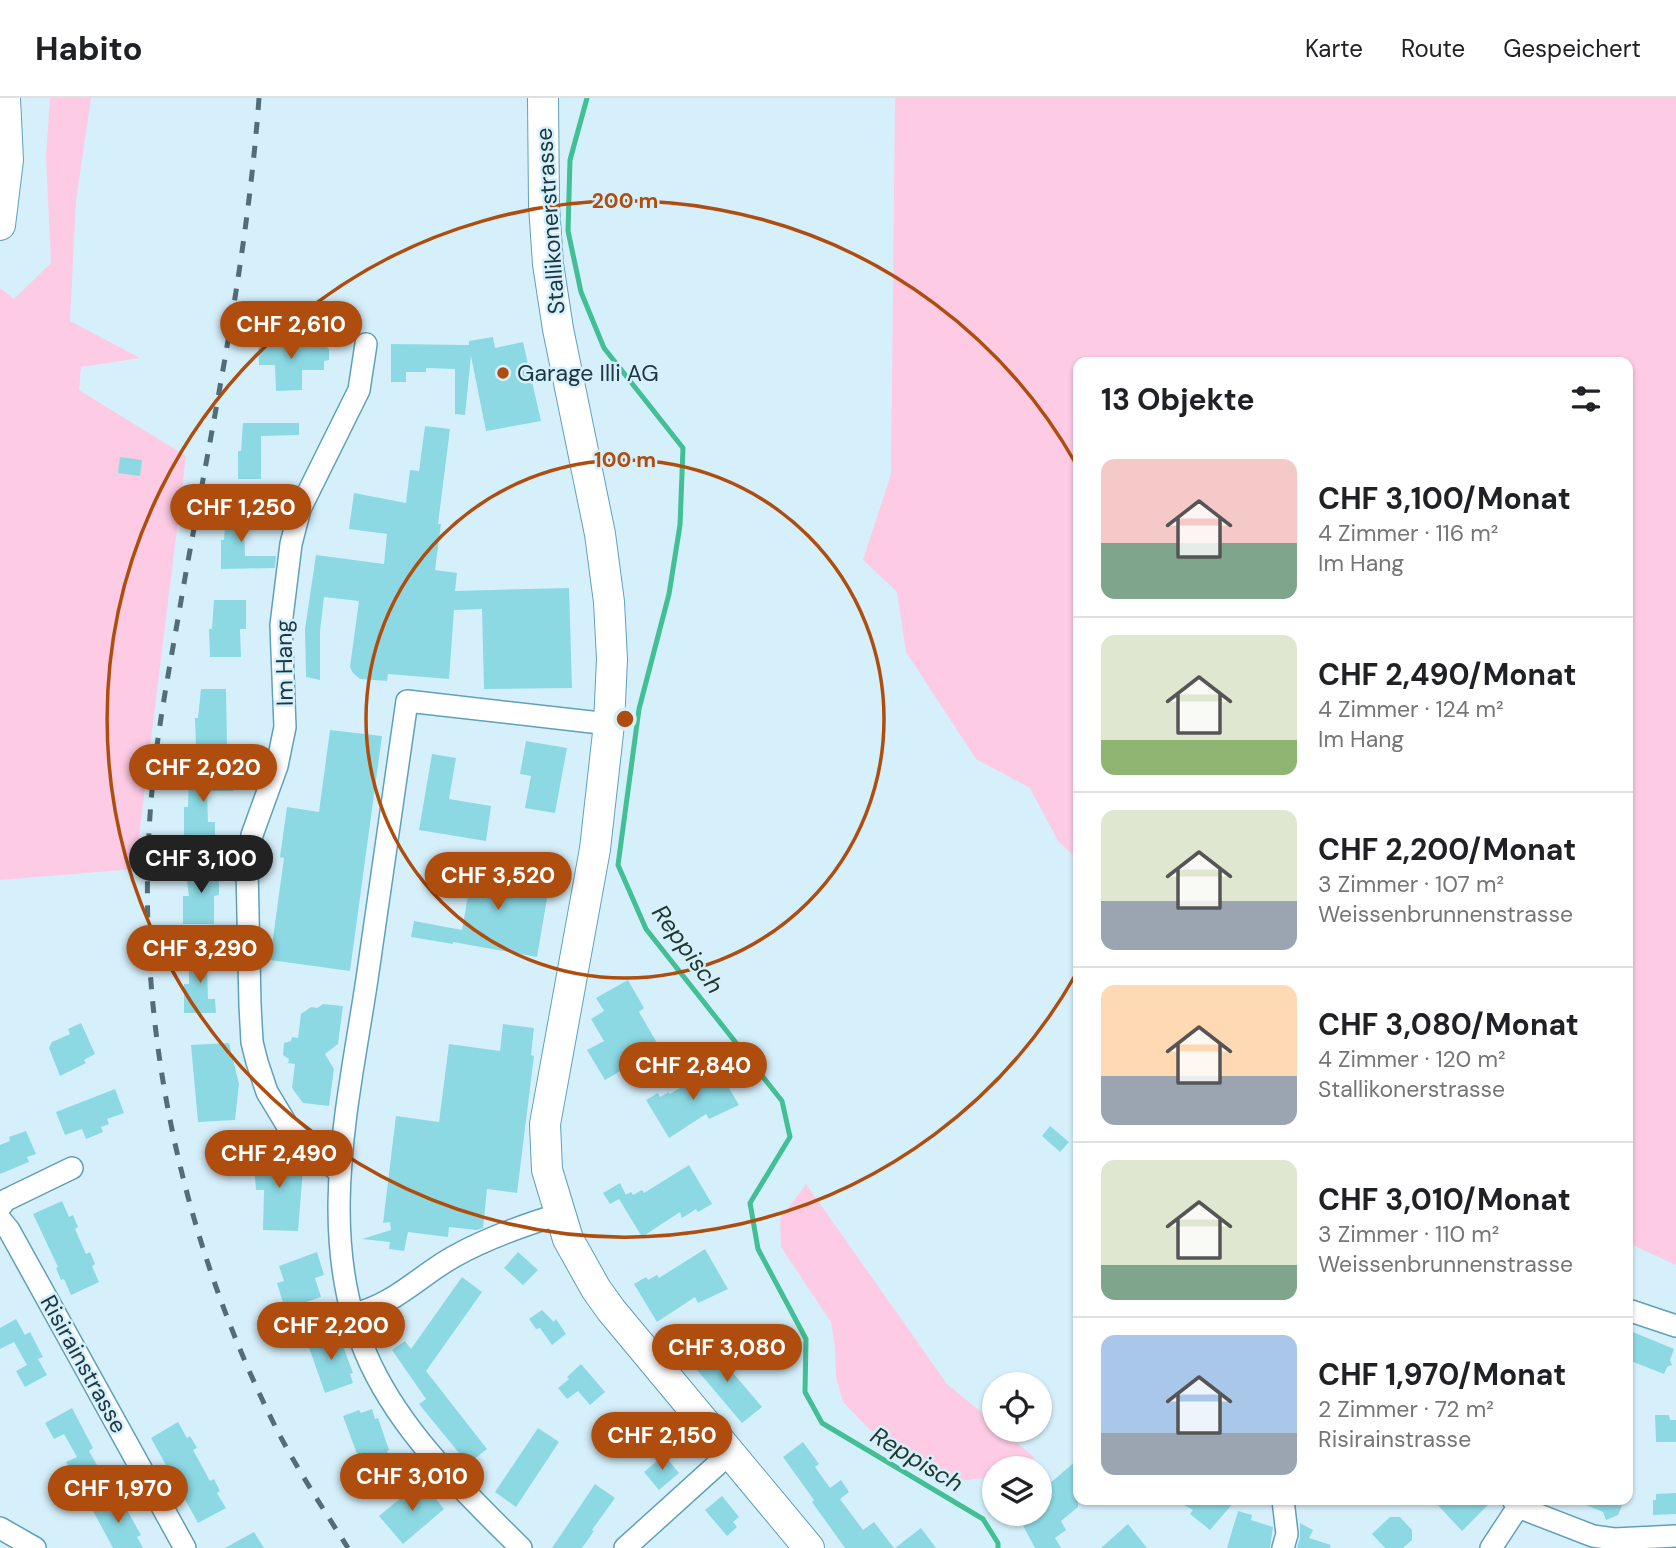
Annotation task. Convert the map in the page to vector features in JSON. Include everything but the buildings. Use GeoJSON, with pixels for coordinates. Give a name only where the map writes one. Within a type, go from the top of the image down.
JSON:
{"type":"FeatureCollection","features":[{"type":"Feature","properties":{"kind":"street"},"geometry":{"type":"LineString","coordinates":[[0,225],[8,160],[5,98]]}},
{"type":"Feature","properties":{"kind":"street","name":"Stallikonerstrasse"},"geometry":{"type":"LineString","coordinates":[[544,98],[544,206],[552,297],[600,534],[609,602],[612,659],[609,724],[595,849],[545,1124],[547,1170],[568,1239],[596,1289],[809,1548]]}},
{"type":"Feature","properties":{"kind":"street","name":"Im Hang"},"geometry":{"type":"LineString","coordinates":[[339,1172],[290,1129],[267,1092],[257,1062],[252,1042],[250,1005],[247,868],[252,835],[277,766],[285,727],[281,625],[291,544],[300,509],[359,390],[366,344]]}},
{"type":"Feature","properties":{"kind":"street"},"geometry":{"type":"LineString","coordinates":[[521,1548],[425,1450],[390,1400],[370,1363],[353,1314],[340,1259],[339,1172],[407,701],[609,724]]}},
{"type":"Feature","properties":{"kind":"street"},"geometry":{"type":"LineString","coordinates":[[0,1207],[6,1200],[72,1168]]}},
{"type":"Feature","properties":{"kind":"street"},"geometry":{"type":"LineString","coordinates":[[353,1314],[374,1309],[389,1301],[454,1256],[497,1235],[560,1214]]}},
{"type":"Feature","properties":{"kind":"street","name":"Risirainstrasse"},"geometry":{"type":"LineString","coordinates":[[0,1219],[9,1230],[185,1548]]}},
{"type":"Feature","properties":{"kind":"street"},"geometry":{"type":"LineString","coordinates":[[1633,1312],[1676,1326]]}},
{"type":"Feature","properties":{"kind":"street"},"geometry":{"type":"LineString","coordinates":[[625,1548],[730,1453]]}},
{"type":"Feature","properties":{"kind":"street"},"geometry":{"type":"LineString","coordinates":[[1283,1548],[1287,1534],[1284,1505]]}},
{"type":"Feature","properties":{"kind":"street"},"geometry":{"type":"LineString","coordinates":[[1491,1548],[1515,1505]]}},
{"type":"Feature","properties":{"kind":"street"},"geometry":{"type":"LineString","coordinates":[[1521,1505],[1593,1536],[1614,1539],[1676,1536]]}},
{"type":"Feature","properties":{"kind":"street"},"geometry":{"type":"LineString","coordinates":[[0,1528],[35,1548]]}},
{"type":"Feature","properties":{"kind":"shaded area"},"geometry":{"type":"Polygon","coordinates":[[[50,98],[91,98],[76,201],[70,321],[140,358],[81,367],[79,390],[186,456],[135,869],[0,880],[0,288],[14,299],[51,263],[46,157],[50,98]]]}},
{"type":"Feature","properties":{"kind":"shaded area"},"geometry":{"type":"Polygon","coordinates":[[[895,98],[1676,98],[1676,1265],[1633,1245],[1633,357],[1073,357],[1073,855],[1058,841],[1030,788],[976,759],[906,652],[897,592],[863,560],[891,474],[895,98]]]}},
{"type":"Feature","properties":{"kind":"shaded area"},"geometry":{"type":"Polygon","coordinates":[[[806,1184],[947,1384],[982,1413],[982,1442],[1016,1442],[1033,1456],[982,1456],[982,1478],[956,1481],[868,1428],[843,1402],[836,1377],[831,1322],[781,1247],[780,1219],[806,1184]]]}},
{"type":"Feature","properties":{"kind":"waterway","name":"Reppisch"},"geometry":{"type":"LineString","coordinates":[[587,98],[570,160],[568,231],[581,292],[604,348],[683,448],[680,525],[669,594],[639,709],[618,865],[646,929],[782,1101],[790,1137],[750,1203],[758,1249],[806,1339],[805,1392],[822,1423],[983,1519],[998,1543],[998,1548]]}},
{"type":"Feature","properties":{"kind":"railway"},"geometry":{"type":"LineString","coordinates":[[259,98],[237,283],[155,765],[148,873],[149,956],[157,1038],[170,1120],[189,1200],[213,1279],[243,1357],[278,1432],[348,1548]]}},
{"type":"Feature","properties":{"kind":"place","name":"Garage Illi AG"},"geometry":{"type":"Point","coordinates":[503,373]}}]}
